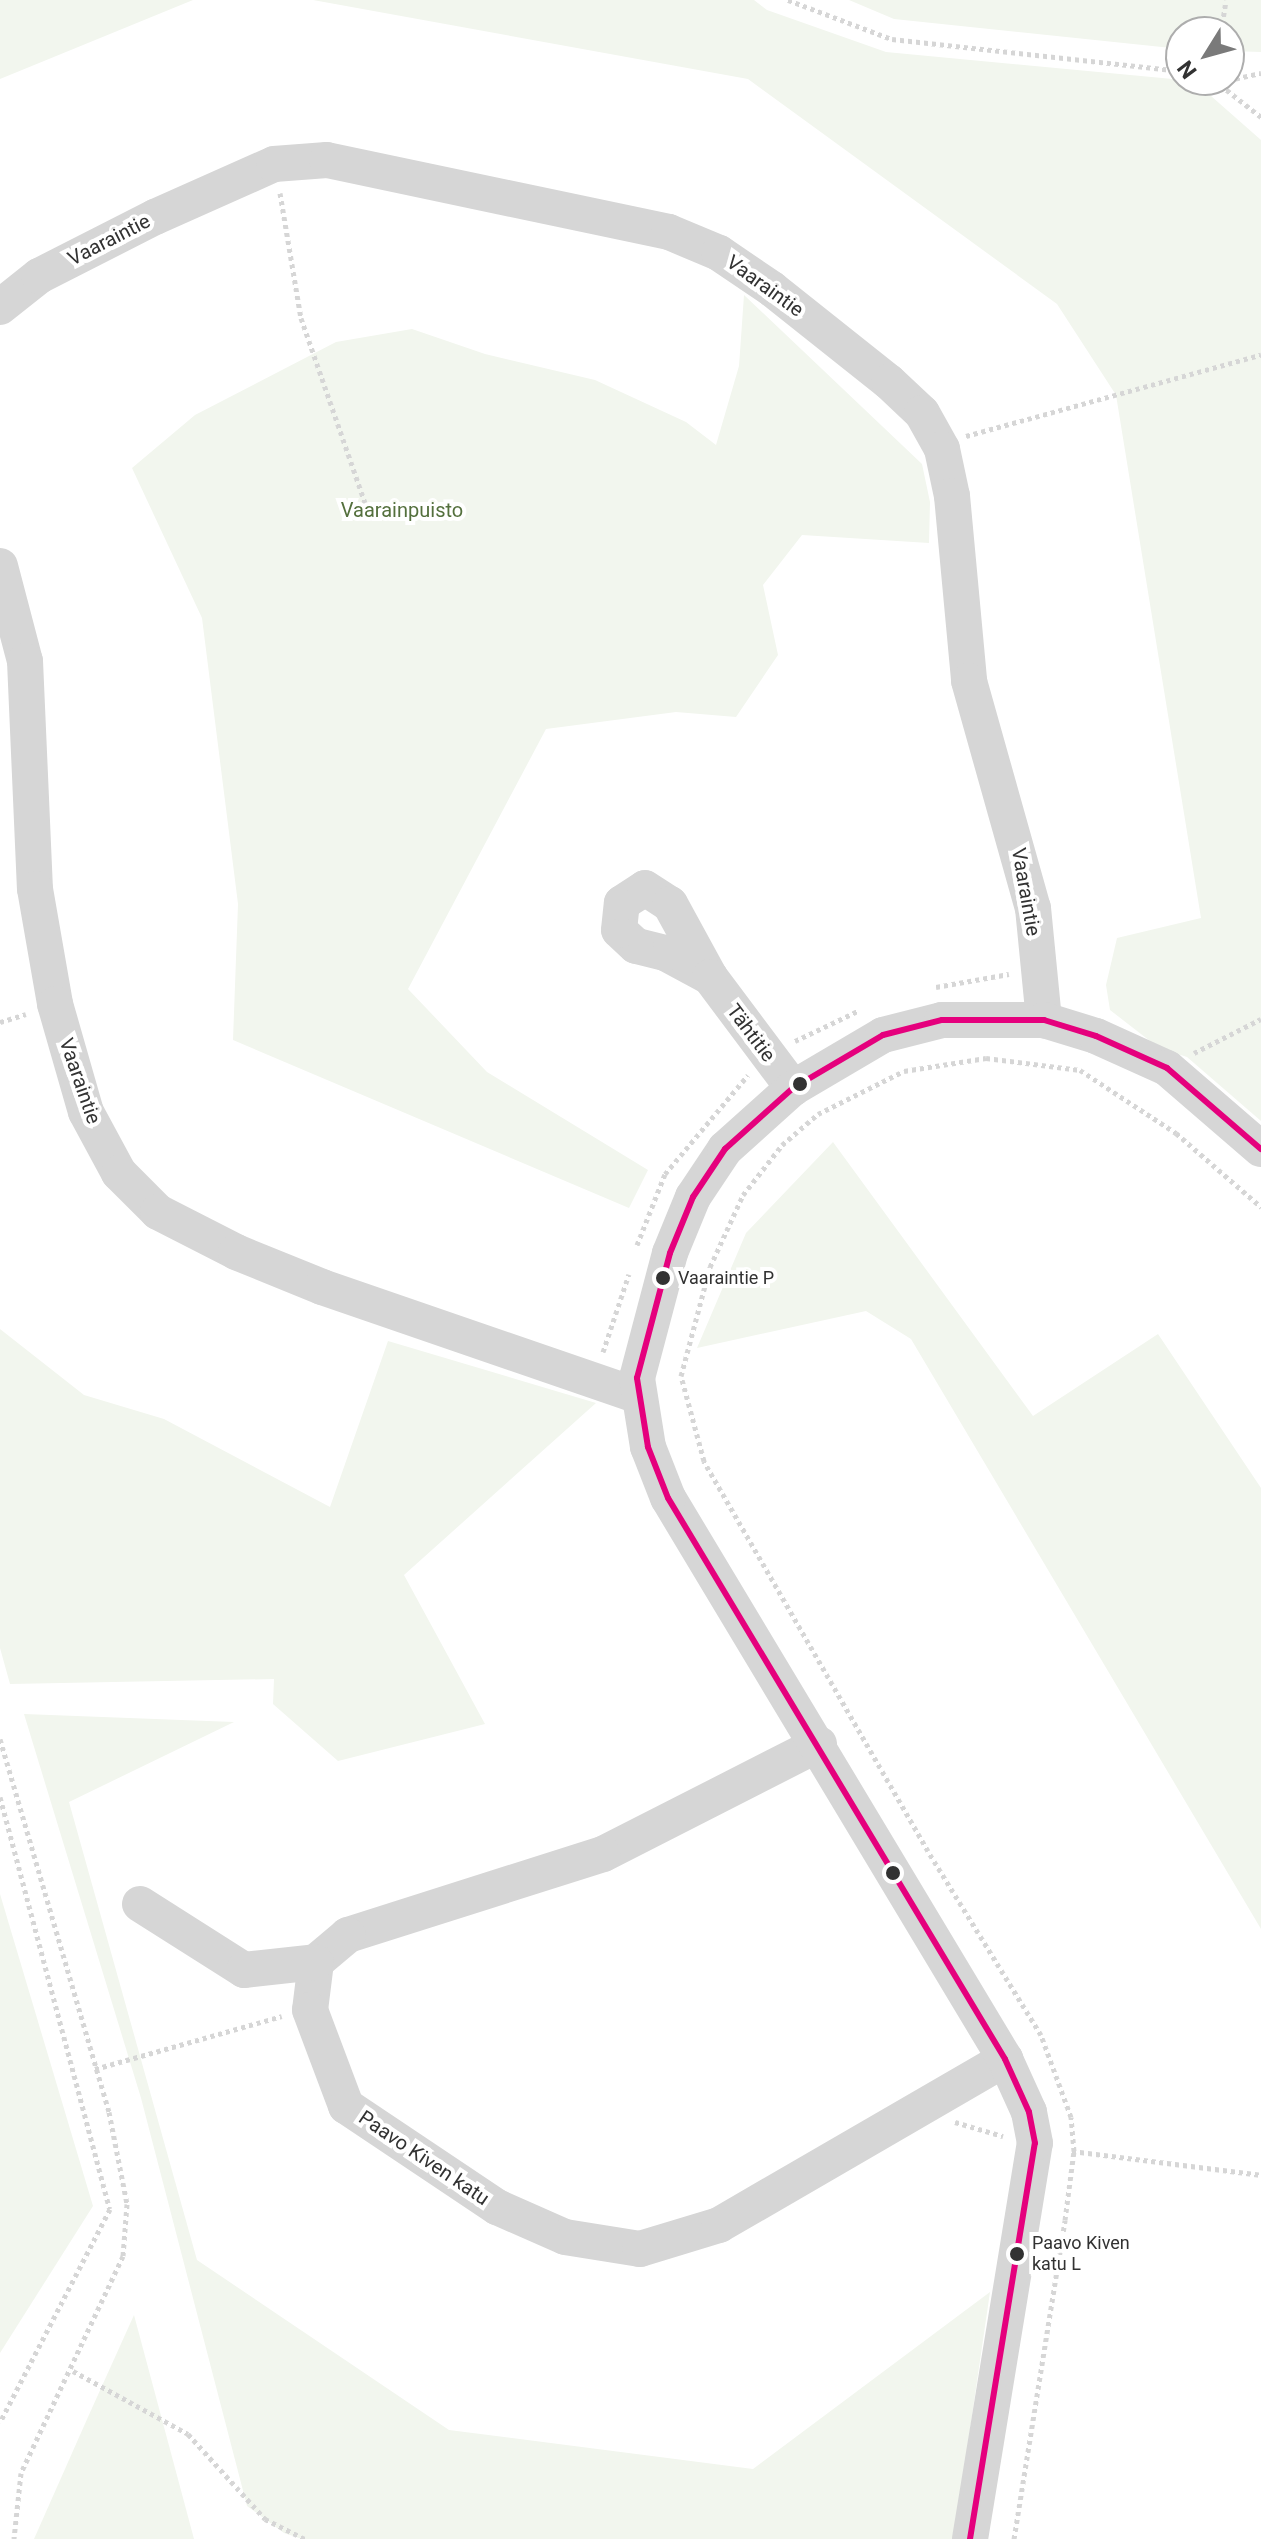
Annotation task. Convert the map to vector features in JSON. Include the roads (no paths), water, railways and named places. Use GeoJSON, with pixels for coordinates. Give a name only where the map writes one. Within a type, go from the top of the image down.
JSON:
{"type":"FeatureCollection","features":[{"type":"Feature","properties":{"kind":"street","name":"Vaaraintie"},"geometry":{"type":"LineString","coordinates":[[0,307],[39,276],[274,164],[327,160],[415,175],[669,232],[706,247],[772,289],[889,382],[922,413],[937,442],[952,496],[969,681],[1033,908],[1044,1020]]}},
{"type":"Feature","properties":{"kind":"street","name":"Vaaraintie"},"geometry":{"type":"LineString","coordinates":[[0,566],[25,661],[35,889],[55,1004],[86,1112],[119,1173],[158,1212],[236,1252],[322,1287],[636,1395]]}},
{"type":"Feature","properties":{"kind":"street","name":"Tähtitie"},"geometry":{"type":"LineString","coordinates":[[710,977],[793,1088]]}},
{"type":"Feature","properties":{"kind":"street"},"geometry":{"type":"LineString","coordinates":[[970,2539],[1035,2143],[1029,2112],[1005,2059],[819,1744],[668,1498],[648,1447],[636,1395],[670,1253],[693,1197],[725,1149],[793,1088],[883,1035],[942,1020],[1044,1020],[1096,1036],[1167,1068],[1261,1149]]}},
{"type":"Feature","properties":{"kind":"street"},"geometry":{"type":"LineString","coordinates":[[140,1904],[244,1970],[316,1962],[348,1935],[603,1854],[819,1744]]}},
{"type":"Feature","properties":{"kind":"street","name":"Paavo Kiven katu"},"geometry":{"type":"LineString","coordinates":[[316,1962],[310,2010],[346,2106],[497,2207],[565,2237],[640,2249],[719,2225],[1005,2059]]}},
{"type":"Feature","properties":{"kind":"place","name":"Vaaraintie P"},"geometry":{"type":"Point","coordinates":[663,1278]}},
{"type":"Feature","properties":{"kind":"place","name":"Paavo Kiven katu L"},"geometry":{"type":"Point","coordinates":[1017,2254]}},
{"type":"Feature","properties":{"kind":"park label","name":"Vaarainpuisto"},"geometry":{"type":"Point","coordinates":[402,510]}}]}
